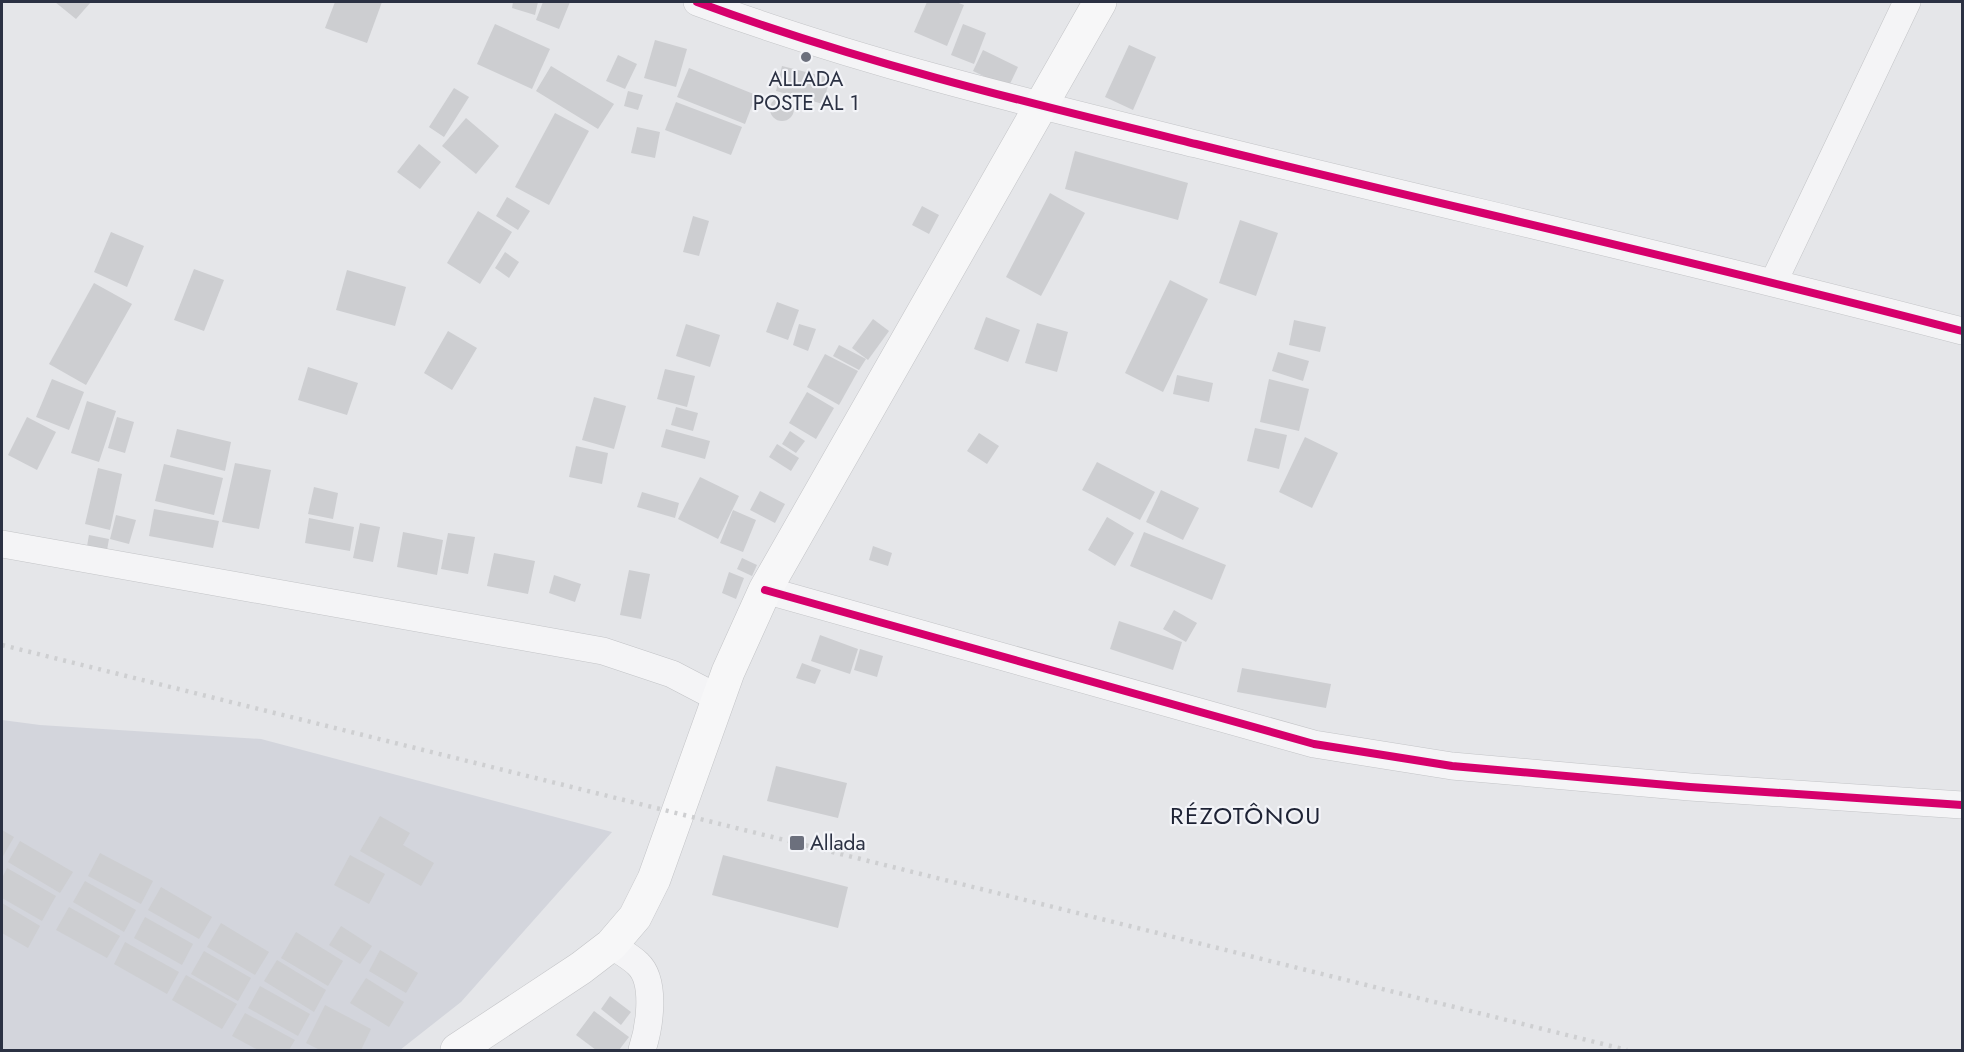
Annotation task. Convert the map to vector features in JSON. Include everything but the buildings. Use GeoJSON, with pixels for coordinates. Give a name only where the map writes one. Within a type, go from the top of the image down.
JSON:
{"type":"FeatureCollection","features":[{"type":"Feature","properties":{"kind":"main road"},"geometry":{"type":"LineString","coordinates":[[457,1050],[581,968],[611,945],[635,917],[654,879],[718,698],[765,590],[1100,2]]}},
{"type":"Feature","properties":{"kind":"street"},"geometry":{"type":"LineString","coordinates":[[697,2],[763,26],[1039,106],[1385,191],[1774,281],[1962,331]]}},
{"type":"Feature","properties":{"kind":"street"},"geometry":{"type":"LineString","coordinates":[[1774,281],[1907,2]]}},
{"type":"Feature","properties":{"kind":"street"},"geometry":{"type":"LineString","coordinates":[[2,544],[603,651],[672,674],[718,698]]}},
{"type":"Feature","properties":{"kind":"street"},"geometry":{"type":"LineString","coordinates":[[765,590],[1314,744],[1452,766],[1690,787],[1962,805]]}},
{"type":"Feature","properties":{"kind":"street"},"geometry":{"type":"LineString","coordinates":[[611,945],[640,965],[649,992],[650,1023],[642,1050]]}},
{"type":"Feature","properties":{"kind":"shaded area"},"geometry":{"type":"Polygon","coordinates":[[[2,720],[40,725],[261,739],[612,832],[461,1002],[400,1050],[2,1050],[2,720]]]}},
{"type":"Feature","properties":{"kind":"railway"},"geometry":{"type":"LineString","coordinates":[[2,645],[1627,1050]]}},
{"type":"Feature","properties":{"kind":"cycle path"},"geometry":{"type":"LineString","coordinates":[[697,2],[820,44],[1007,97],[1771,282],[1962,331]]}},
{"type":"Feature","properties":{"kind":"cycle path"},"geometry":{"type":"LineString","coordinates":[[765,590],[1314,744],[1452,766],[1690,787],[1962,805]]}},
{"type":"Feature","properties":{"kind":"place","name":"ALLADA POSTE AL 1"},"geometry":{"type":"Point","coordinates":[806,57]}},
{"type":"Feature","properties":{"kind":"place","name":"Allada"},"geometry":{"type":"Point","coordinates":[797,843]}},
{"type":"Feature","properties":{"kind":"district","name":"RÉZOTÔNOU"},"geometry":{"type":"Point","coordinates":[1246,816]}}]}
